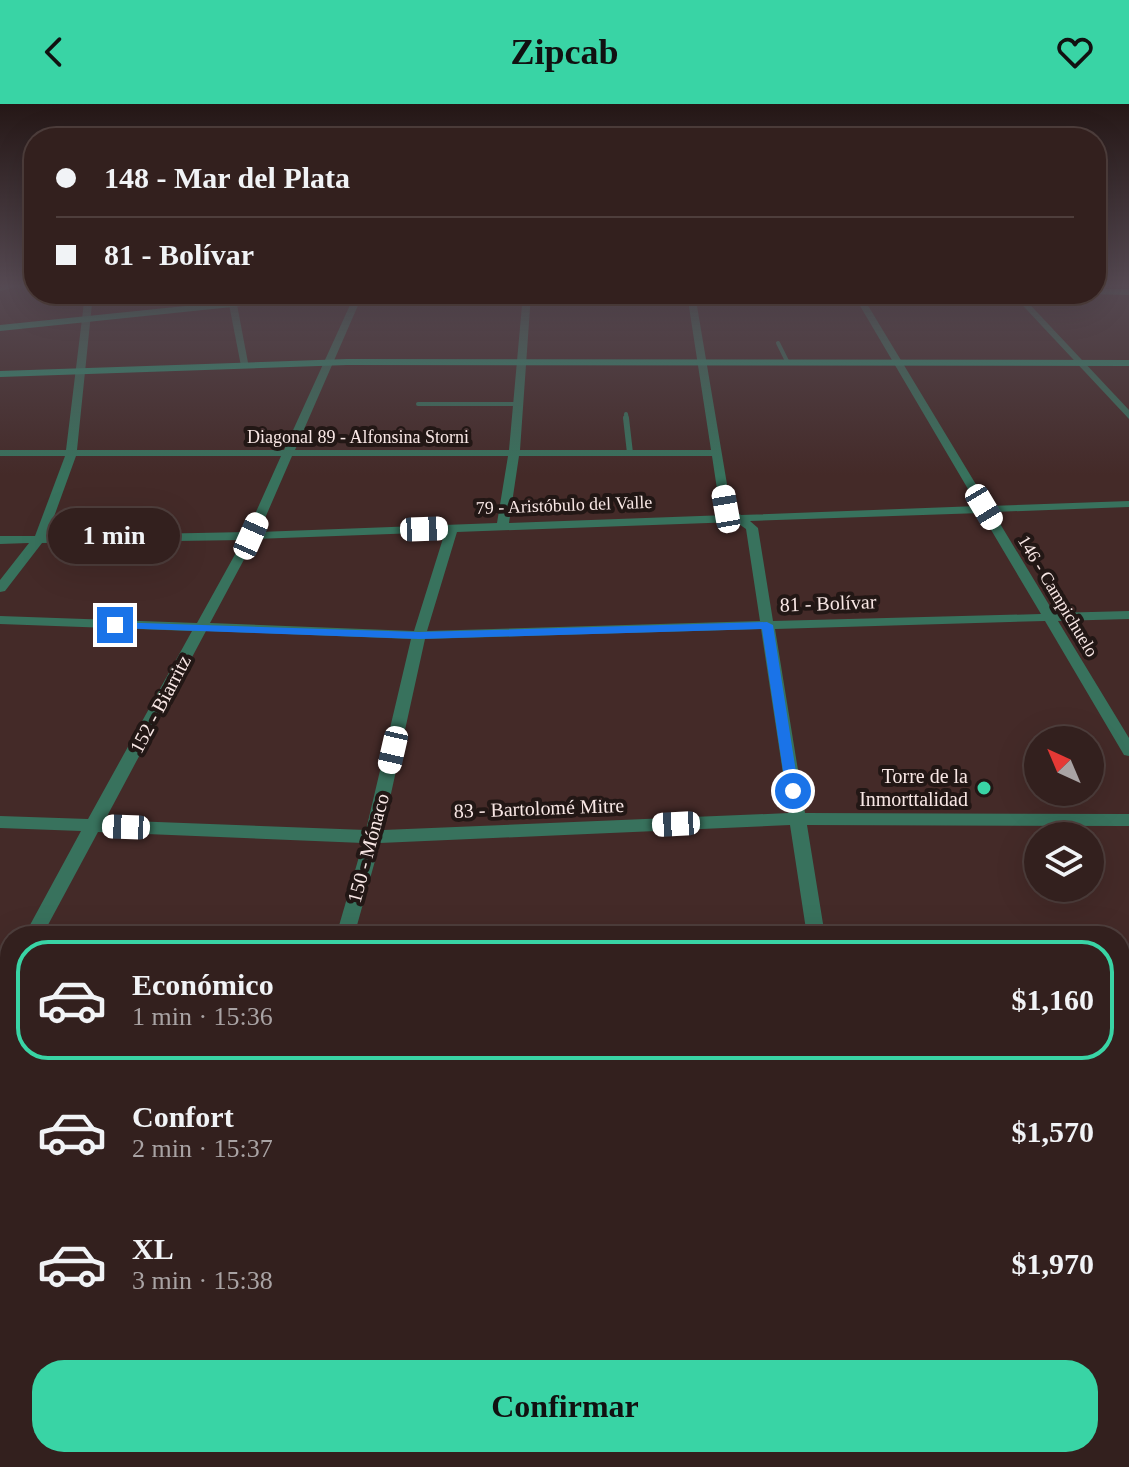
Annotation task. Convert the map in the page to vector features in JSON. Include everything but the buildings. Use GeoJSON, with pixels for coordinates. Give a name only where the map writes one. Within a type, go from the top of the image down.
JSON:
{"type":"FeatureCollection","features":[{"type":"Feature","properties":{"kind":"street"},"geometry":{"type":"LineString","coordinates":[[0,588],[40,539],[72,453],[85,348]]}},
{"type":"Feature","properties":{"kind":"street"},"geometry":{"type":"LineString","coordinates":[[242,348],[246,366]]}},
{"type":"Feature","properties":{"kind":"street","name":"152 - Biarritz"},"geometry":{"type":"LineString","coordinates":[[39,926],[251,536],[335,348]]}},
{"type":"Feature","properties":{"kind":"street"},"geometry":{"type":"LineString","coordinates":[[503,525],[514,454],[522,348]]}},
{"type":"Feature","properties":{"kind":"street"},"geometry":{"type":"LineString","coordinates":[[700,348],[726,509],[752,528],[814,926]]}},
{"type":"Feature","properties":{"kind":"street","name":"146 - Campichuelo"},"geometry":{"type":"LineString","coordinates":[[889,348],[1129,751]]}},
{"type":"Feature","properties":{"kind":"street"},"geometry":{"type":"LineString","coordinates":[[1066,348],[1129,416]]}},
{"type":"Feature","properties":{"kind":"street"},"geometry":{"type":"LineString","coordinates":[[0,374],[328,363],[1129,363]]}},
{"type":"Feature","properties":{"kind":"street","name":"Diagonal 89 - Alfonsina Storni"},"geometry":{"type":"LineString","coordinates":[[0,453],[717,453]]}},
{"type":"Feature","properties":{"kind":"street","name":"79 - Aristóbulo del Valle"},"geometry":{"type":"LineString","coordinates":[[0,540],[251,536],[1129,504]]}},
{"type":"Feature","properties":{"kind":"street","name":"150 - Mónaco"},"geometry":{"type":"LineString","coordinates":[[348,926],[373,837],[419,635],[453,527]]}},
{"type":"Feature","properties":{"kind":"street","name":"81 - Bolívar"},"geometry":{"type":"LineString","coordinates":[[0,620],[419,635],[1129,615]]}},
{"type":"Feature","properties":{"kind":"street","name":"83 - Bartolomé Mitre"},"geometry":{"type":"LineString","coordinates":[[0,822],[373,837],[797,819],[1129,820]]}},
{"type":"Feature","properties":{"kind":"lane"},"geometry":{"type":"LineString","coordinates":[[780,348],[788,363]]}},
{"type":"Feature","properties":{"kind":"lane"},"geometry":{"type":"LineString","coordinates":[[418,404],[517,404]]}},
{"type":"Feature","properties":{"kind":"lane"},"geometry":{"type":"LineString","coordinates":[[626,414],[630,453]]}},
{"type":"Feature","properties":{"kind":"place","name":"Torre de la Inmorttalidad"},"geometry":{"type":"Point","coordinates":[984,788]}},
{"type":"Feature","properties":{"kind":"route"},"geometry":{"type":"LineString","coordinates":[[115,625],[419,635],[767,625],[793,791]]}}]}
